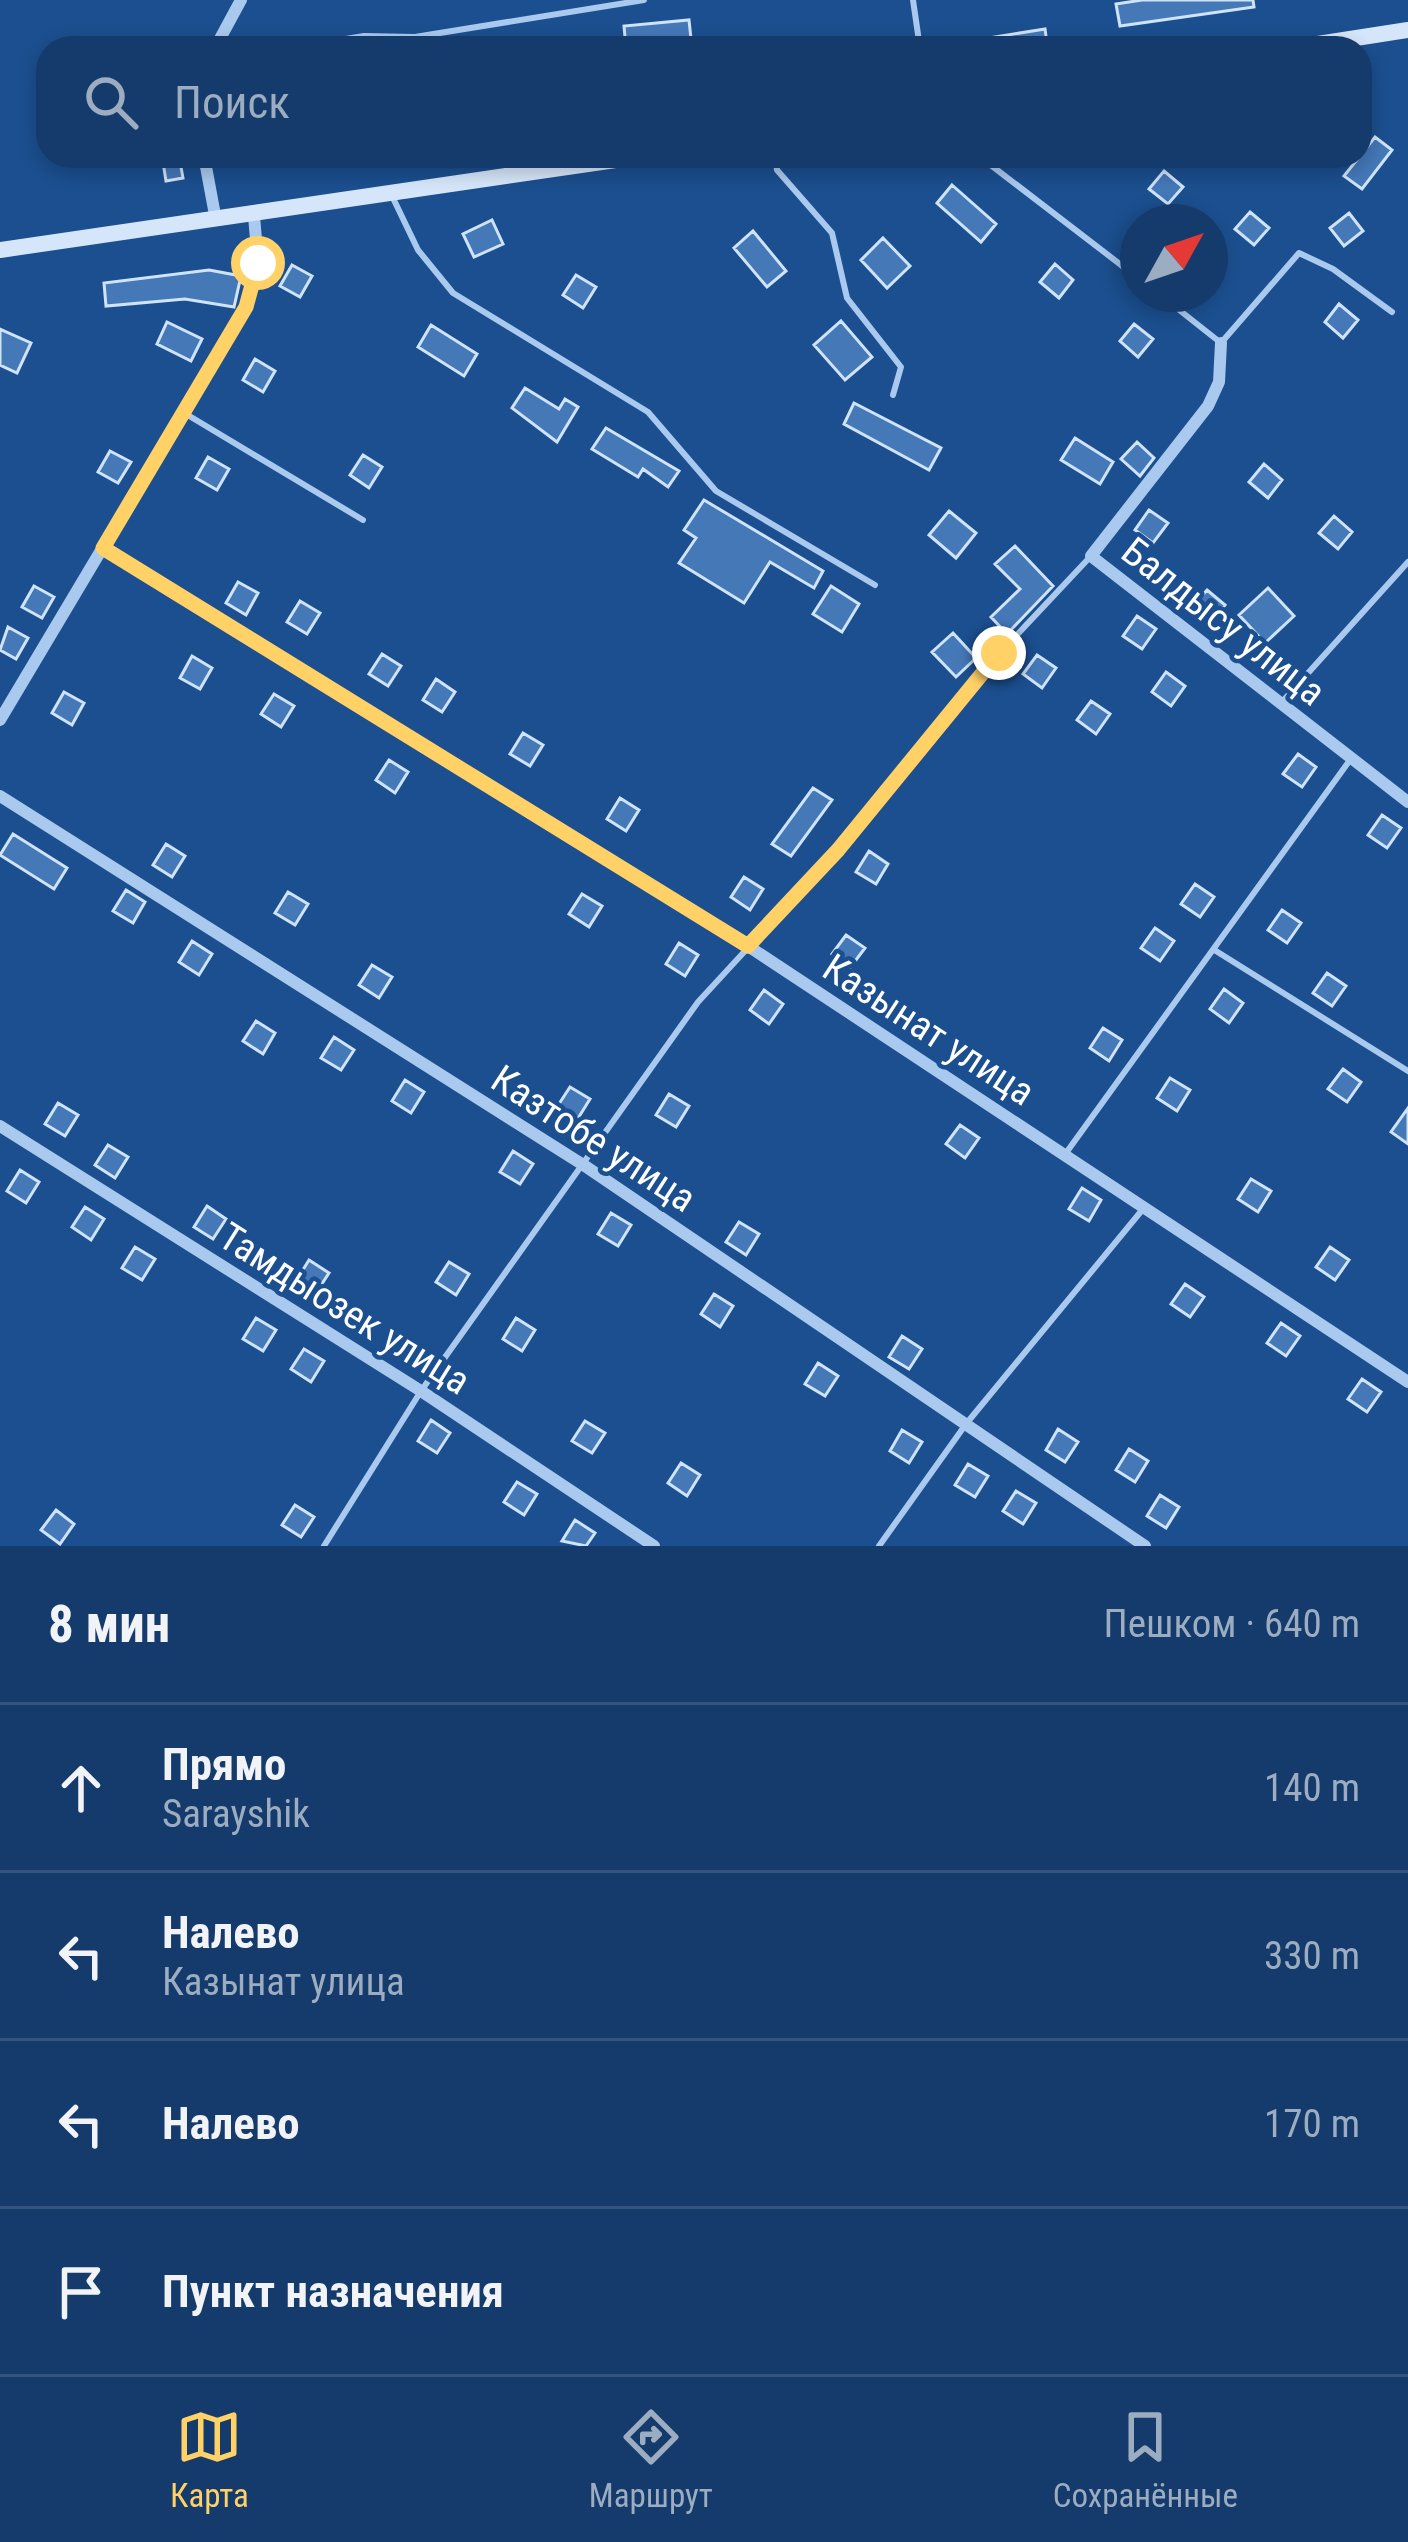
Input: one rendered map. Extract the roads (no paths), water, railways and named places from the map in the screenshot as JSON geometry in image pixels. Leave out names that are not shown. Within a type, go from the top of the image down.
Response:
[{"type":"main road","points":[[1369,36],[1408,30]]},
{"type":"main road","points":[[0,250],[215,215],[254,216],[566,168]]},
{"type":"street","points":[[222,36],[241,0]]},
{"type":"street","points":[[206,168],[215,215]]},
{"type":"street","points":[[0,720],[246,307],[258,263],[254,216]]},
{"type":"street","name":"Балдысу улица","points":[[1221,344],[1219,382],[1208,406],[1091,556],[1408,802]]},
{"type":"street","name":"Казынат улица","points":[[103,548],[748,946],[1408,1382]]},
{"type":"street","name":"Казтобе улица","points":[[0,796],[586,1166],[1144,1546]]},
{"type":"street","name":"Тамдыозек улица","points":[[0,1126],[421,1391],[655,1546]]},
{"type":"lane","points":[[421,36],[644,0]]},
{"type":"lane","points":[[913,0],[918,36]]},
{"type":"lane","points":[[777,168],[832,233],[847,298],[901,367],[893,395]]},
{"type":"lane","points":[[995,168],[1120,264]]},
{"type":"lane","points":[[392,195],[418,250],[453,293],[648,412],[716,491],[875,585]]},
{"type":"lane","points":[[1181,312],[1221,344],[1299,253],[1333,268],[1392,313]]},
{"type":"lane","points":[[183,412],[363,520]]},
{"type":"lane","points":[[324,1546],[421,1391],[586,1166],[698,1001],[838,850],[999,653],[1091,556]]},
{"type":"lane","points":[[1282,702],[1408,562]]},
{"type":"lane","points":[[1064,1156],[1351,758]]},
{"type":"lane","points":[[1216,951],[1408,1071]]},
{"type":"lane","points":[[879,1546],[966,1424],[1144,1206]]}]
